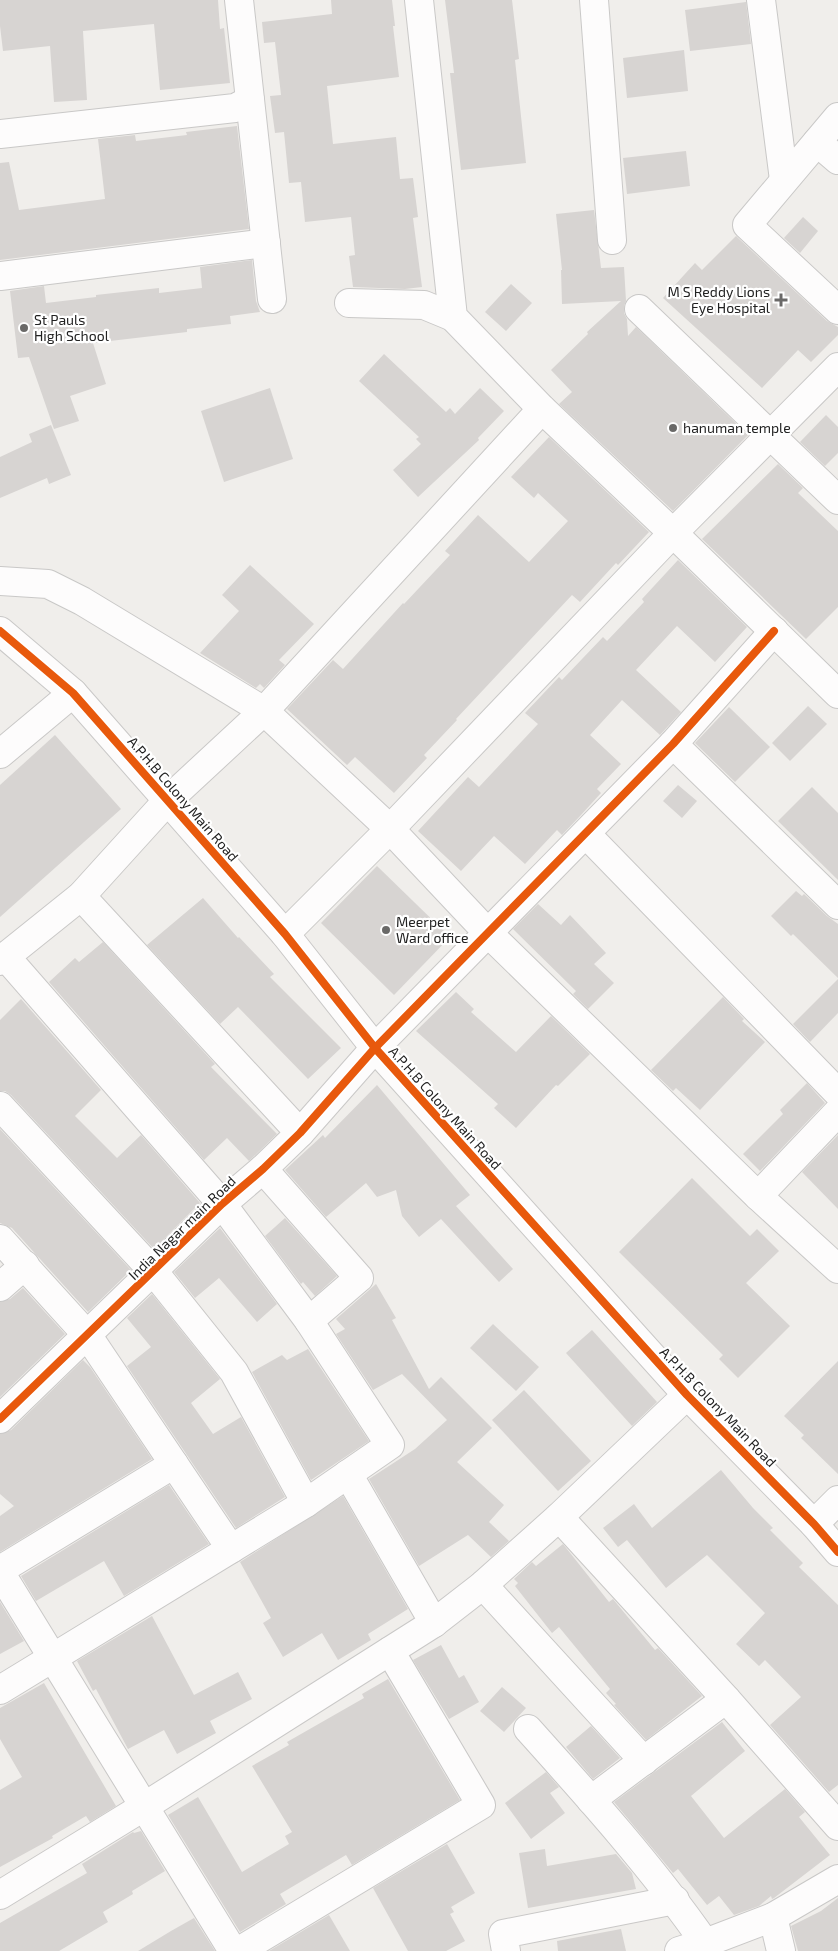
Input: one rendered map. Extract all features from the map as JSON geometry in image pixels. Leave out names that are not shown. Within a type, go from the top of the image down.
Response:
[{"type":"street","points":[[239,0],[272,299]]},
{"type":"street","points":[[419,0],[452,317]]},
{"type":"street","points":[[594,0],[612,240]]},
{"type":"street","points":[[761,0],[784,180]]},
{"type":"street","points":[[0,134],[235,108],[250,100]]},
{"type":"street","points":[[838,117],[747,225],[838,310]]},
{"type":"street","points":[[817,142],[838,160]]},
{"type":"street","points":[[0,276],[266,243]]},
{"type":"street","points":[[349,302],[424,304],[452,317],[542,409],[673,533],[838,694]]},
{"type":"street","points":[[639,309],[838,500]]},
{"type":"street","points":[[285,934],[390,829],[673,533],[838,367]]},
{"type":"street","points":[[0,1690],[306,1503],[390,1445],[309,1321],[222,1204],[3,958],[81,896],[168,800],[264,711],[542,409]]},
{"type":"street","points":[[0,581],[48,584],[82,601],[264,711],[390,829],[488,933],[758,1196],[838,1269]]},
{"type":"street","name":"A.P.H.B Colony Main Road","points":[[0,631],[73,693],[285,934],[375,1048],[686,1395],[814,1524],[838,1552]]},
{"type":"street","name":"India Nagar main Road","points":[[0,1419],[88,1336],[222,1204],[263,1169],[300,1133],[375,1048],[673,744],[774,631]]},
{"type":"street","points":[[0,754],[73,693]]},
{"type":"street","points":[[673,744],[838,905]]},
{"type":"street","points":[[586,834],[838,1092]]},
{"type":"street","points":[[81,896],[300,1133]]},
{"type":"street","points":[[0,1106],[154,1272],[234,1372],[306,1503]]},
{"type":"street","points":[[758,1196],[838,1112]]},
{"type":"street","points":[[263,1169],[359,1278],[309,1321]]},
{"type":"street","points":[[0,1239],[88,1336],[231,1549]]},
{"type":"street","points":[[0,1287],[24,1265]]},
{"type":"street","points":[[0,1895],[145,1806],[434,1623],[483,1585],[559,1517],[686,1395]]},
{"type":"street","points":[[174,1464],[0,1571],[233,1951]]},
{"type":"street","points":[[348,1474],[434,1623]]},
{"type":"street","points":[[814,1524],[838,1500]]},
{"type":"street","points":[[559,1517],[726,1699],[838,1826]]},
{"type":"street","points":[[483,1585],[644,1761]]},
{"type":"street","points":[[239,1951],[481,1804],[390,1651]]},
{"type":"street","points":[[591,1800],[726,1699]]},
{"type":"street","points":[[528,1729],[675,1900],[705,1943]]},
{"type":"street","points":[[679,1951],[773,1917],[838,1879]]},
{"type":"street","points":[[506,1951],[503,1934],[675,1900]]},
{"type":"street","points":[[773,1917],[781,1951]]},
{"type":"building","points":[[0,0],[218,0],[220,29],[224,28],[230,83],[160,90],[154,24],[83,31],[87,100],[54,102],[50,46],[3,51],[0,26]]},
{"type":"building","points":[[331,0],[392,0],[399,77],[327,86],[333,144],[396,137],[400,179],[413,178],[418,217],[413,218],[422,287],[405,289],[353,287],[349,256],[355,255],[351,217],[305,222],[301,182],[289,183],[284,132],[275,133],[270,96],[281,95],[275,42],[264,43],[262,22],[332,14]]},
{"type":"building","points":[[445,0],[512,0],[519,59],[515,60],[526,163],[461,170],[450,73],[454,73]]},
{"type":"building","points":[[746,2],[751,44],[690,51],[685,10]]},
{"type":"building","points":[[684,50],[688,91],[627,98],[623,58]]},
{"type":"building","points":[[237,126],[249,229],[0,260],[0,163],[9,162],[19,210],[105,199],[98,139],[135,135],[136,141],[187,135],[186,132]]},
{"type":"building","points":[[686,151],[690,186],[627,194],[623,158]]},
{"type":"building","points":[[594,210],[601,268],[624,267],[626,301],[624,313],[627,319],[628,336],[636,327],[748,435],[673,511],[559,404],[572,392],[551,370],[588,334],[587,332],[621,301],[562,304],[562,270],[556,214]]},
{"type":"building","points":[[803,217],[818,231],[800,253],[784,238]]},
{"type":"building","points":[[736,236],[827,321],[838,327],[838,335],[811,362],[798,350],[762,388],[663,298],[695,263],[702,270]]},
{"type":"building","points":[[252,260],[256,301],[260,312],[230,316],[231,324],[187,329],[187,332],[93,343],[106,384],[70,396],[79,421],[54,429],[29,357],[18,358],[10,291],[44,286],[46,303],[159,288],[159,293],[202,288],[200,267]]},
{"type":"building","points":[[511,284],[532,303],[506,331],[485,312]]},
{"type":"building","points":[[384,354],[446,412],[450,408],[455,414],[480,388],[504,411],[478,438],[479,440],[418,497],[393,470],[421,444],[416,439],[419,437],[359,381]]},
{"type":"building","points":[[270,388],[293,459],[224,482],[201,411]]},
{"type":"building","points":[[826,415],[838,427],[838,453],[825,466],[800,442]]},
{"type":"building","points":[[51,425],[71,475],[49,484],[47,478],[0,498],[0,457],[32,442],[29,434]]},
{"type":"building","points":[[549,437],[649,532],[618,565],[616,563],[580,602],[572,595],[456,719],[424,755],[427,758],[394,793],[355,757],[347,765],[287,709],[333,660],[343,669],[450,555],[445,551],[478,515],[529,562],[568,521],[538,493],[534,498],[511,477]]},
{"type":"building","points":[[778,464],[803,488],[798,493],[838,531],[838,607],[806,639],[702,539]]},
{"type":"building","points":[[678,560],[747,627],[715,662],[677,626],[636,670],[681,712],[660,735],[622,700],[590,735],[621,764],[597,789],[601,793],[581,815],[562,835],[557,830],[525,864],[494,836],[461,871],[418,831],[468,777],[479,787],[538,724],[525,713],[559,677],[562,680],[603,637],[607,641],[644,602],[642,599]]},
{"type":"building","points":[[250,565],[314,624],[279,660],[285,665],[264,688],[260,684],[256,688],[200,653],[239,611],[222,595]]},
{"type":"building","points":[[808,706],[827,724],[790,761],[772,743]]},
{"type":"building","points":[[729,707],[770,747],[735,782],[695,743]]},
{"type":"building","points":[[55,735],[121,809],[0,917],[0,785]]},
{"type":"building","points":[[678,785],[697,801],[682,818],[663,801]]},
{"type":"building","points":[[812,787],[838,813],[838,880],[778,821]]},
{"type":"building","name":"Meerpet Ward office","points":[[377,866],[450,937],[394,995],[321,923]]},
{"type":"building","points":[[796,891],[802,896],[804,894],[838,924],[838,978],[793,934],[791,936],[771,916]]},
{"type":"building","points":[[203,898],[238,938],[274,974],[270,977],[341,1048],[308,1079],[238,1007],[220,1024],[147,945]]},
{"type":"building","points":[[538,904],[561,925],[570,915],[606,953],[594,964],[614,983],[588,1009],[573,994],[576,991],[513,929]]},
{"type":"building","points":[[103,942],[215,1064],[211,1067],[277,1134],[249,1161],[227,1138],[204,1160],[49,982],[75,958],[79,962]]},
{"type":"building","points":[[838,979],[838,1013],[810,1042],[793,1024]]},
{"type":"building","points":[[456,992],[474,1009],[471,1012],[516,1052],[551,1016],[590,1054],[558,1086],[556,1085],[516,1128],[494,1108],[498,1104],[416,1031]]},
{"type":"building","points":[[723,997],[744,1019],[742,1021],[765,1042],[700,1110],[676,1088],[673,1091],[651,1070]]},
{"type":"building","points":[[21,999],[101,1090],[75,1116],[117,1158],[141,1135],[200,1203],[154,1249],[11,1095],[5,1091],[0,1091],[0,1020]]},
{"type":"building","points":[[807,1083],[825,1103],[760,1171],[743,1154],[783,1114],[780,1110]]},
{"type":"building","points":[[377,1085],[470,1195],[456,1206],[513,1269],[499,1282],[441,1219],[419,1237],[402,1216],[396,1190],[377,1197],[366,1183],[326,1217],[285,1170],[323,1135],[325,1138]]},
{"type":"building","points":[[0,1129],[131,1270],[88,1312],[12,1228],[0,1223]]},
{"type":"building","points":[[838,1135],[838,1209],[802,1172]]},
{"type":"building","points":[[692,1178],[750,1236],[757,1229],[779,1251],[746,1283],[790,1326],[738,1378],[719,1359],[723,1355],[619,1252]]},
{"type":"building","points":[[285,1218],[337,1276],[315,1296],[303,1282],[301,1284],[265,1236]]},
{"type":"building","points":[[220,1228],[277,1304],[257,1322],[219,1278],[195,1298],[174,1272]]},
{"type":"building","points":[[376,1284],[396,1318],[392,1320],[429,1389],[441,1377],[492,1428],[457,1462],[504,1505],[489,1522],[509,1541],[491,1557],[468,1535],[419,1566],[369,1479],[415,1449],[447,1420],[402,1374],[373,1390],[336,1334],[345,1329],[336,1319]]},
{"type":"building","points":[[23,1288],[65,1334],[0,1397],[0,1302],[10,1299]]},
{"type":"building","points":[[152,1294],[220,1379],[191,1403],[213,1434],[241,1417],[285,1497],[236,1528],[127,1366],[151,1347],[127,1318]]},
{"type":"building","points":[[493,1324],[539,1367],[516,1391],[470,1348]]},
{"type":"building","points":[[592,1330],[657,1402],[632,1426],[566,1353]]},
{"type":"building","points":[[308,1349],[369,1441],[311,1480],[252,1372],[282,1355],[287,1360]]},
{"type":"building","points":[[83,1360],[90,1367],[152,1459],[0,1552],[0,1516],[14,1506],[0,1494],[0,1434],[11,1430]]},
{"type":"building","points":[[838,1361],[838,1474],[801,1438],[804,1435],[784,1416]]},
{"type":"building","points":[[524,1390],[591,1461],[558,1491],[492,1420]]},
{"type":"building","points":[[721,1470],[753,1508],[773,1528],[770,1530],[803,1563],[799,1567],[838,1605],[838,1785],[829,1792],[770,1725],[801,1697],[765,1660],[759,1666],[736,1644],[765,1613],[707,1555],[666,1588],[627,1540],[618,1547],[603,1528],[634,1504],[652,1528]]},
{"type":"building","points":[[169,1485],[209,1544],[124,1596],[104,1561],[36,1601],[21,1576]]},
{"type":"building","points":[[343,1496],[408,1609],[368,1634],[371,1640],[338,1660],[322,1633],[283,1657],[263,1623],[271,1618],[240,1562]]},
{"type":"building","points":[[563,1544],[609,1602],[613,1599],[655,1650],[658,1648],[702,1696],[646,1740],[614,1705],[616,1704],[606,1693],[610,1689],[559,1627],[552,1633],[515,1586],[518,1583],[514,1579],[532,1562],[536,1566]]},
{"type":"building","points":[[0,1602],[24,1641],[0,1654]]},
{"type":"building","points":[[152,1616],[194,1695],[238,1672],[252,1699],[210,1721],[216,1733],[177,1754],[164,1730],[128,1749],[96,1689],[93,1691],[77,1661]]},
{"type":"building","points":[[441,1645],[459,1678],[464,1675],[479,1702],[449,1719],[413,1660]]},
{"type":"building","points":[[388,1679],[460,1800],[352,1865],[346,1855],[280,1894],[286,1904],[240,1932],[168,1815],[198,1797],[242,1872],[289,1844],[285,1836],[292,1832],[252,1766],[289,1745],[287,1742],[364,1698],[362,1694]]},
{"type":"building","points":[[44,1683],[116,1806],[90,1822],[86,1816],[52,1836],[53,1838],[0,1867],[0,1790],[22,1777],[0,1739],[0,1708]]},
{"type":"building","points":[[502,1687],[526,1708],[504,1732],[480,1711]]},
{"type":"building","points":[[722,1722],[745,1751],[691,1796],[724,1838],[785,1789],[805,1812],[799,1817],[830,1855],[774,1898],[772,1899],[771,1896],[759,1906],[734,1915],[719,1896],[707,1905],[678,1869],[673,1873],[614,1802]]},
{"type":"building","points":[[591,1726],[620,1758],[593,1779],[566,1747]]},
{"type":"building","points":[[546,1772],[559,1787],[550,1793],[565,1813],[531,1839],[505,1803]]},
{"type":"building","points":[[141,1831],[165,1871],[132,1891],[133,1894],[103,1912],[108,1922],[59,1951],[0,1951],[0,1923],[87,1873],[82,1864],[133,1832]]},
{"type":"building","points":[[447,1844],[475,1893],[451,1907],[454,1912],[450,1914],[465,1941],[446,1951],[408,1951],[373,1888]]},
{"type":"building","points":[[545,1849],[547,1866],[616,1854],[632,1873],[636,1889],[528,1908],[519,1853]]},
{"type":"building","points":[[838,1898],[838,1951],[798,1951],[791,1926],[821,1911]]},
{"type":"building","points":[[329,1915],[350,1951],[269,1951]]},
{"type":"building","points":[[194,1918],[215,1951],[138,1951],[171,1931]]},
{"type":"building","points":[[621,1929],[626,1951],[558,1951],[557,1941]]},
{"type":"cycle path","points":[[0,631],[73,693],[285,934],[375,1048],[687,1395],[814,1524],[838,1552]]},
{"type":"cycle path","points":[[0,1419],[222,1204],[263,1169],[300,1133],[375,1048],[673,744],[774,631]]},
{"type":"place","name":"M S Reddy Lions Eye Hospital","points":[[781,300]]},
{"type":"place","name":"St Pauls High School","points":[[24,328]]},
{"type":"place","name":"hanuman temple","points":[[673,428]]},
{"type":"place","name":"Meerpet Ward office","points":[[386,930]]}]
